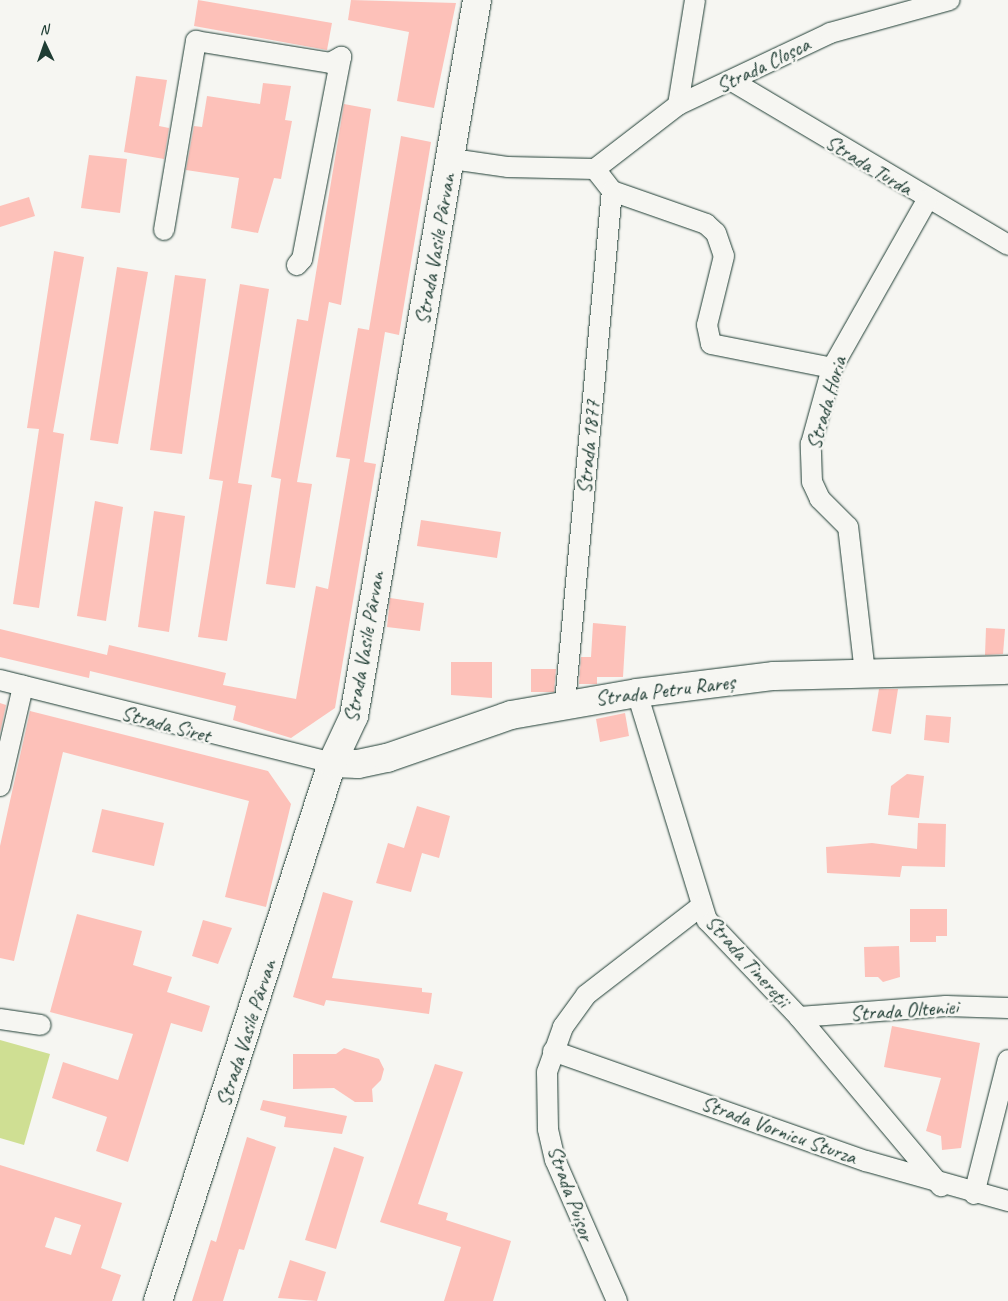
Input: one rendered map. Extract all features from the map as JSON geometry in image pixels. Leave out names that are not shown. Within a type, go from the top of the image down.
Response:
[{"type":"main road","name":"Strada Vasile Pârvan","points":[[158,1301],[332,763],[354,716],[452,159],[477,0]]},
{"type":"main road","name":"Strada Petru Rareș","points":[[332,763],[387,758],[454,732],[565,703],[637,692],[774,676],[1008,670]]},
{"type":"street","points":[[678,105],[695,0]]},
{"type":"street","name":"Strada Cloșca","points":[[594,169],[678,105],[830,33],[950,0]]},
{"type":"street","points":[[164,230],[196,42],[330,63],[341,57],[302,259],[297,265]]},
{"type":"street","name":"Strada Turda","points":[[732,80],[927,200],[1008,245]]},
{"type":"street","points":[[452,159],[508,167],[594,169],[612,191],[706,224],[716,233],[724,256],[706,325],[711,344],[832,368]]},
{"type":"street","name":"Strada 1877","points":[[565,703],[612,191]]},
{"type":"street","name":"Strada Horia","points":[[865,673],[848,527],[820,500],[810,464],[832,368],[927,200]]},
{"type":"street","name":"Strada Siret","points":[[0,680],[332,763]]},
{"type":"street","points":[[0,786],[23,686]]},
{"type":"street","name":"Strada Tinereții","points":[[637,692],[700,907],[717,932],[799,1017],[941,1186]]},
{"type":"street","name":"Strada Puișor","points":[[616,1301],[555,1160],[546,1098],[553,1050],[563,1027],[586,996],[700,907]]},
{"type":"street","name":"Strada Olteniei","points":[[799,1017],[946,1006],[1008,1008]]},
{"type":"street","points":[[0,1019],[41,1026]]},
{"type":"street","name":"Strada Vornicu Sturza","points":[[553,1050],[941,1186],[1008,1201]]},
{"type":"street","points":[[974,1194],[1008,1060]]},
{"type":"green space","points":[[0,1040],[50,1054],[24,1145],[0,1138]]},
{"type":"building","points":[[198,0],[332,23],[327,50],[194,26]]},
{"type":"building","points":[[351,0],[456,3],[434,108],[397,101],[409,32],[348,20]]},
{"type":"building","points":[[136,76],[167,80],[159,126],[169,128],[164,159],[124,152]]},
{"type":"building","points":[[263,83],[291,86],[285,120],[292,121],[281,179],[274,178],[258,233],[231,228],[239,178],[186,170],[194,126],[202,127],[207,96],[260,104]]},
{"type":"building","points":[[344,104],[371,109],[341,305],[329,302],[297,482],[312,484],[295,588],[266,584],[281,479],[271,477],[297,319],[308,321]]},
{"type":"building","points":[[401,136],[431,142],[399,335],[385,332],[364,462],[376,464],[335,708],[291,738],[233,720],[236,706],[90,671],[89,678],[0,657],[0,629],[107,655],[109,645],[226,673],[223,685],[296,699],[316,586],[328,589],[350,459],[336,457],[358,328],[369,330]]},
{"type":"building","points":[[89,155],[127,159],[120,213],[81,208]]},
{"type":"building","points":[[29,197],[35,216],[0,227],[0,206]]},
{"type":"building","points":[[54,251],[84,257],[53,432],[64,434],[39,608],[13,604],[39,429],[27,428]]},
{"type":"building","points":[[117,267],[148,272],[118,444],[90,440]]},
{"type":"building","points":[[175,275],[206,279],[182,454],[150,450]]},
{"type":"building","points":[[240,284],[269,289],[238,483],[252,485],[227,641],[198,637],[223,481],[209,479]]},
{"type":"building","points":[[95,501],[123,507],[106,621],[77,616]]},
{"type":"building","points":[[154,511],[185,516],[169,632],[138,627]]},
{"type":"building","points":[[421,520],[501,532],[497,558],[417,546]]},
{"type":"building","points":[[390,598],[424,603],[420,631],[387,627]]},
{"type":"building","points":[[593,623],[626,626],[623,677],[597,677],[597,684],[579,684],[581,657],[591,657]]},
{"type":"building","points":[[986,628],[1005,629],[1003,654],[985,655]]},
{"type":"building","points":[[451,662],[492,662],[492,698],[451,695]]},
{"type":"building","points":[[531,669],[556,669],[554,692],[531,692]]},
{"type":"building","points":[[879,689],[898,689],[891,734],[872,731]]},
{"type":"building","points":[[0,703],[6,705],[0,733]]},
{"type":"building","points":[[30,711],[268,771],[291,804],[266,907],[225,897],[249,801],[63,752],[14,961],[0,958],[0,846]]},
{"type":"building","points":[[625,713],[629,736],[600,742],[596,719]]},
{"type":"building","points":[[926,715],[951,717],[949,743],[924,740]]},
{"type":"building","points":[[907,774],[924,776],[919,818],[888,815],[891,786]]},
{"type":"building","points":[[417,806],[450,816],[439,858],[422,853],[411,892],[376,883],[388,843],[404,848]]},
{"type":"building","points":[[102,809],[164,823],[154,866],[92,852]]},
{"type":"building","points":[[918,823],[946,824],[945,867],[902,866],[900,877],[827,873],[826,847],[872,843],[917,849]]},
{"type":"building","points":[[323,892],[353,901],[332,978],[422,988],[422,992],[432,993],[429,1014],[326,1000],[324,1006],[293,997]]},
{"type":"building","points":[[910,909],[947,909],[947,936],[936,936],[936,942],[910,942]]},
{"type":"building","points":[[77,914],[142,931],[133,965],[172,977],[167,992],[210,1006],[202,1032],[171,1023],[128,1162],[96,1151],[107,1117],[52,1098],[63,1062],[118,1080],[133,1034],[50,1012]]},
{"type":"building","points":[[203,920],[232,928],[218,964],[192,956]]},
{"type":"building","points":[[899,946],[900,977],[883,982],[878,977],[865,977],[864,947]]},
{"type":"building","points":[[892,1026],[980,1043],[961,1148],[942,1150],[941,1136],[926,1131],[941,1078],[884,1067]]},
{"type":"building","points":[[344,1048],[379,1059],[384,1069],[381,1080],[372,1089],[373,1102],[355,1102],[334,1088],[293,1089],[293,1054],[336,1054]]},
{"type":"building","points":[[435,1064],[463,1072],[418,1204],[448,1213],[446,1220],[511,1241],[493,1301],[444,1301],[461,1247],[380,1222]]},
{"type":"building","points":[[263,1100],[347,1116],[342,1134],[284,1127],[286,1117],[260,1110]]},
{"type":"building","points":[[247,1137],[276,1147],[244,1250],[239,1249],[223,1301],[192,1301],[211,1240],[216,1242]]},
{"type":"building","points":[[334,1147],[364,1157],[336,1249],[305,1240]]},
{"type":"building","points":[[0,1165],[122,1203],[101,1268],[121,1275],[112,1301],[0,1301]],"holes":[[[55,1217],[81,1225],[71,1255],[45,1247]]]},
{"type":"building","points":[[290,1260],[326,1272],[317,1301],[278,1298]]}]
